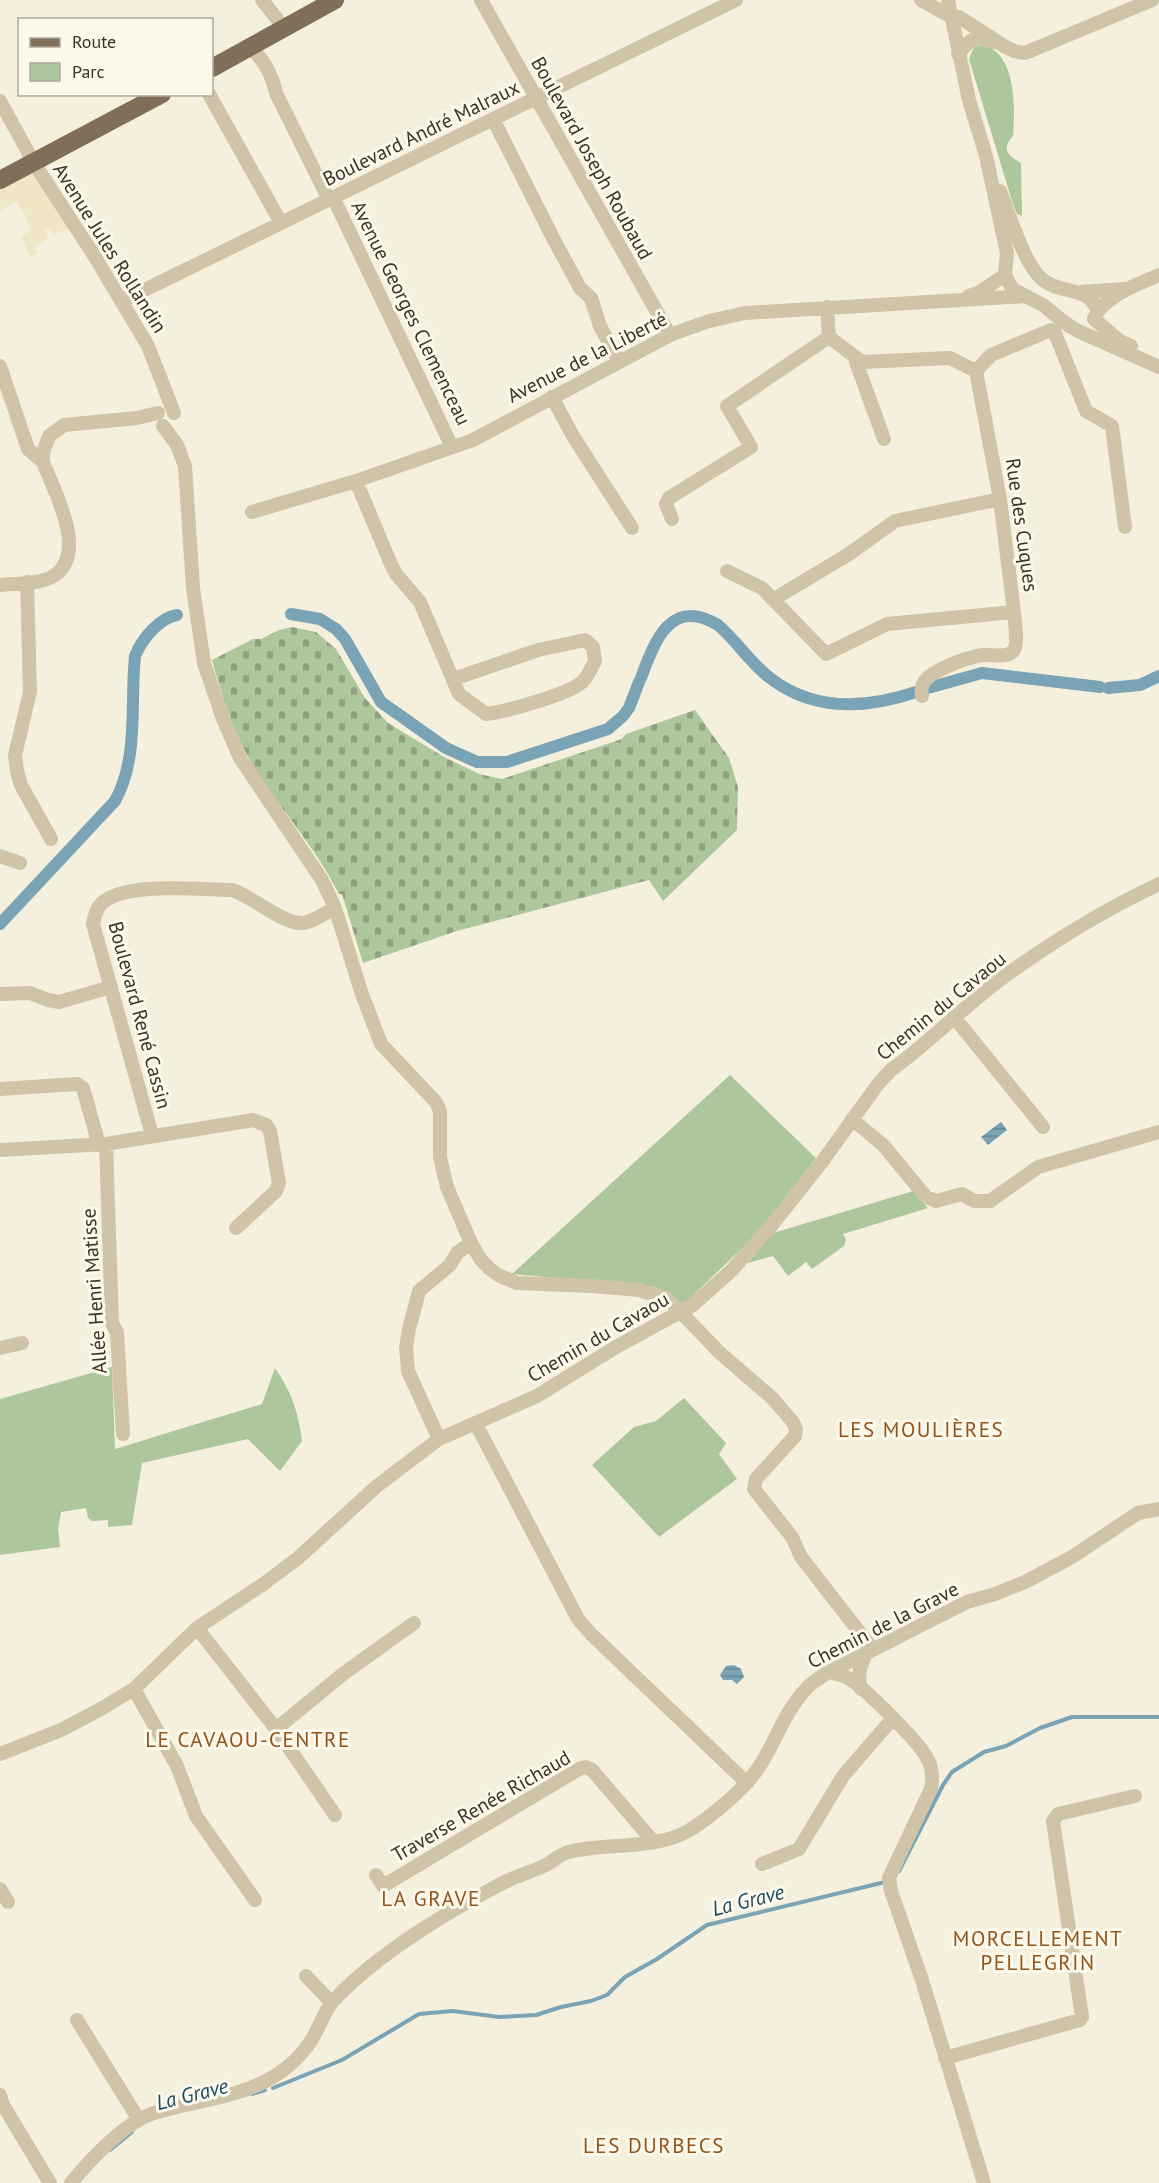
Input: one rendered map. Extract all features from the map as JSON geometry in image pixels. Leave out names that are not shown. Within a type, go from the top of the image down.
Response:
[{"type":"main road","points":[[213,67],[335,0]]},
{"type":"main road","points":[[0,180],[158,96]]},
{"type":"street","points":[[262,0],[285,29]]},
{"type":"street","name":"Boulevard Joseph Roubaud","points":[[481,0],[670,335]]},
{"type":"street","name":"Boulevard André Malraux","points":[[122,301],[494,121],[736,0]]},
{"type":"street","points":[[921,0],[952,7],[959,18],[1004,46]]},
{"type":"street","points":[[958,54],[969,41],[975,38],[983,38],[1025,53],[1152,0]]},
{"type":"street","points":[[952,7],[958,54],[986,156],[1007,253],[1006,272],[1014,290],[1043,304],[1078,331],[1159,366]]},
{"type":"street","name":"Avenue Georges Clemenceau","points":[[250,48],[256,52],[274,82],[276,93],[331,199],[452,447]]},
{"type":"street","points":[[210,96],[281,223]]},
{"type":"street","name":"Avenue Jules Rollandin","points":[[0,101],[34,163],[148,346],[164,389],[165,418]]},
{"type":"street","points":[[494,121],[552,238],[580,288],[591,298],[600,326],[619,362]]},
{"type":"street","points":[[986,156],[1031,266],[1043,280],[1059,289],[1081,292],[1126,289]]},
{"type":"street","points":[[1006,272],[1020,264],[1031,266]]},
{"type":"street","name":"Avenue de la Liberté","points":[[955,299],[978,293],[1006,272]]},
{"type":"street","points":[[1078,331],[1089,325],[1108,300],[1126,289],[1159,275]]},
{"type":"street","points":[[1081,292],[1090,297],[1096,315],[1120,341],[1159,360]]},
{"type":"street","name":"Avenue de la Liberté","points":[[252,512],[356,481],[473,440],[670,335],[709,321],[745,313],[1027,296]]},
{"type":"street","points":[[827,307],[829,337],[862,362],[950,358],[976,371],[991,355],[1051,330],[1055,333],[1086,411],[1112,426],[1125,527]]},
{"type":"street","points":[[672,519],[666,504],[669,498],[751,447],[727,406],[829,337]]},
{"type":"street","points":[[854,356],[884,439]]},
{"type":"street","points":[[0,366],[28,449],[43,462]]},
{"type":"street","name":"Rue des Cuques","points":[[727,571],[762,588],[826,654],[886,624],[1014,612],[1000,499],[976,371]]},
{"type":"street","points":[[552,397],[573,436],[632,528]]},
{"type":"street","points":[[0,585],[41,580],[54,575],[63,567],[70,551],[68,530],[43,462],[46,442],[53,431],[64,425],[137,418],[165,418],[185,466],[193,588],[204,663],[223,719],[240,758],[322,880],[335,908],[362,994],[381,1044],[436,1102],[440,1111],[440,1157],[447,1187],[471,1243],[481,1260],[490,1269],[511,1281],[530,1285],[593,1286],[639,1290],[669,1299],[720,1353],[772,1398],[793,1422],[796,1429],[795,1436],[756,1479],[754,1489],[792,1538],[801,1557],[868,1643],[866,1654],[859,1665],[858,1676],[861,1689]]},
{"type":"street","points":[[356,481],[396,574],[420,602],[459,694],[486,714],[537,700],[583,682],[595,661],[593,647],[585,640],[538,650],[453,679]]},
{"type":"street","points":[[774,599],[849,554],[895,521],[1000,499]]},
{"type":"street","points":[[27,582],[30,692],[15,755],[21,785],[51,838]]},
{"type":"street","points":[[922,691],[926,679],[945,667],[981,655],[1008,655],[1014,652],[1016,646],[1014,612]]},
{"type":"street","points":[[0,856],[20,863]]},
{"type":"street","name":"Chemin du Cavaou","points":[[0,1754],[61,1730],[134,1689],[197,1628],[298,1558],[377,1486],[439,1439],[537,1396],[616,1347],[693,1305],[732,1270],[772,1225],[891,1070],[1001,979],[1059,940],[1132,897],[1159,884]]},
{"type":"street","name":"Boulevard René Cassin","points":[[152,1135],[93,924],[100,904],[126,891],[153,888],[232,890],[245,894],[290,920],[302,923],[314,920],[335,908]]},
{"type":"street","points":[[0,994],[30,993],[59,1002],[111,987]]},
{"type":"street","points":[[954,1017],[1043,1127]]},
{"type":"street","name":"Allée Henri Matisse","points":[[0,1089],[77,1084],[83,1088],[102,1145],[112,1323],[117,1333],[123,1434]]},
{"type":"street","points":[[852,1119],[884,1146],[926,1197],[936,1201],[962,1194],[974,1201],[990,1201],[1038,1167],[1159,1132]]},
{"type":"street","points":[[0,1150],[102,1145],[253,1120],[266,1125],[270,1131],[279,1182],[276,1191],[236,1228]]},
{"type":"street","points":[[439,1439],[408,1371],[406,1348],[409,1329],[419,1291],[450,1265],[457,1253],[471,1243]]},
{"type":"street","points":[[0,1348],[22,1343]]},
{"type":"street","points":[[476,1424],[578,1619],[747,1783]]},
{"type":"street","name":"Chemin de la Grave","points":[[71,2183],[96,2156],[139,2120],[151,2114],[262,2083],[278,2074],[306,2049],[331,2002],[408,1938],[508,1880],[547,1865],[564,1853],[594,1847],[636,1845],[663,1840],[691,1829],[747,1783],[758,1769],[807,1687],[830,1672],[967,1602],[996,1594],[1025,1582],[1072,1557],[1138,1513],[1159,1509]]},
{"type":"street","points":[[276,1729],[343,1674],[414,1623]]},
{"type":"street","points":[[197,1628],[276,1729],[335,1815]]},
{"type":"street","points":[[830,1672],[847,1678],[861,1689],[893,1718],[927,1757],[933,1779],[925,1804],[889,1878],[891,1892],[921,1977],[984,2183]]},
{"type":"street","points":[[134,1689],[177,1766],[196,1816],[255,1900]]},
{"type":"street","points":[[762,1864],[799,1849],[843,1776],[893,1718]]},
{"type":"street","name":"Traverse Renée Richaud","points":[[376,1875],[384,1886],[579,1769],[586,1767],[592,1770],[653,1841]]},
{"type":"street","points":[[945,2058],[1080,2020],[1082,2017],[1053,1821],[1058,1814],[1135,1796]]},
{"type":"street","points":[[0,1889],[8,1902]]},
{"type":"street","points":[[306,1976],[331,2002]]},
{"type":"street","points":[[77,2020],[139,2120]]},
{"type":"street","points":[[0,2095],[3,2105],[50,2183]]},
{"type":"green space","points":[[981,45],[994,50],[1001,57],[1010,78],[1014,102],[1014,126],[1013,136],[1007,148],[1010,155],[1021,163],[1022,216],[1017,214],[1012,201],[969,59],[974,47]]},
{"type":"green space","points":[[292,627],[316,632],[336,649],[365,698],[388,723],[444,757],[479,774],[502,779],[622,739],[626,734],[695,710],[729,758],[738,787],[737,830],[663,901],[649,880],[457,931],[363,963],[342,894],[339,894],[320,861],[264,783],[247,755],[229,715],[212,660],[253,639],[261,639],[279,630]]},
{"type":"green space","points":[[730,1075],[816,1158],[757,1234],[683,1305],[655,1287],[512,1274]]},
{"type":"green space","points":[[913,1191],[928,1208],[843,1234],[846,1240],[844,1246],[812,1269],[806,1262],[788,1276],[773,1256],[748,1263],[770,1234]]},
{"type":"green space","points":[[112,1367],[115,1449],[262,1404],[275,1368],[293,1403],[302,1441],[280,1471],[248,1439],[142,1463],[132,1525],[108,1527],[108,1520],[92,1521],[88,1518],[86,1508],[61,1512],[58,1529],[60,1547],[0,1555],[0,1399]]},
{"type":"green space","points":[[684,1398],[726,1443],[719,1454],[737,1479],[659,1537],[592,1465],[634,1427],[656,1421]]},
{"type":"shaded area","points":[[33,171],[70,228],[53,235],[50,229],[44,231],[48,238],[34,247],[37,253],[30,257],[21,236],[30,231],[27,219],[17,202],[0,211],[0,187]]},
{"type":"water","points":[[1001,1122],[1007,1130],[988,1145],[981,1137]]},
{"type":"water","points":[[734,1665],[741,1669],[744,1677],[737,1684],[732,1680],[723,1680],[720,1675],[726,1666]]},
{"type":"waterway","points":[[291,614],[320,619],[336,629],[345,639],[381,702],[446,748],[477,762],[507,762],[608,729],[629,708],[639,682]]},
{"type":"waterway","points":[[0,924],[115,801],[123,784],[131,749],[135,656],[152,630],[164,620],[177,615]]},
{"type":"waterway","points":[[641,678],[658,638],[676,620],[688,616],[701,618],[718,625],[770,678],[804,697],[822,702],[859,704],[878,702],[916,692]]},
{"type":"waterway","points":[[928,688],[982,673],[1100,687]]},
{"type":"waterway","points":[[1108,688],[1140,685],[1159,676]]},
{"type":"waterway","name":"La Grave","points":[[899,1871],[952,1772],[984,1752],[1006,1746],[1040,1728],[1072,1717],[1159,1717]]},
{"type":"waterway","name":"La Grave","points":[[273,2088],[342,2060],[419,2014],[453,2011],[499,2017],[536,2015],[591,2001],[607,1995],[625,1977],[657,1959],[707,1925],[885,1882]]},
{"type":"waterway","name":"La Grave","points":[[252,2094],[265,2090]]},
{"type":"waterway","name":"La Grave","points":[[110,2150],[132,2132]]},
{"type":"district","name":"LES MOULIÈRES","points":[[921,1429]]},
{"type":"district","name":"LE CAVAOU-CENTRE","points":[[248,1739]]},
{"type":"district","name":"LA GRAVE","points":[[431,1898]]},
{"type":"district","name":"MORCELLEMENT PELLEGRIN","points":[[1038,1950]]},
{"type":"district","name":"LES DURBECS","points":[[654,2145]]}]
